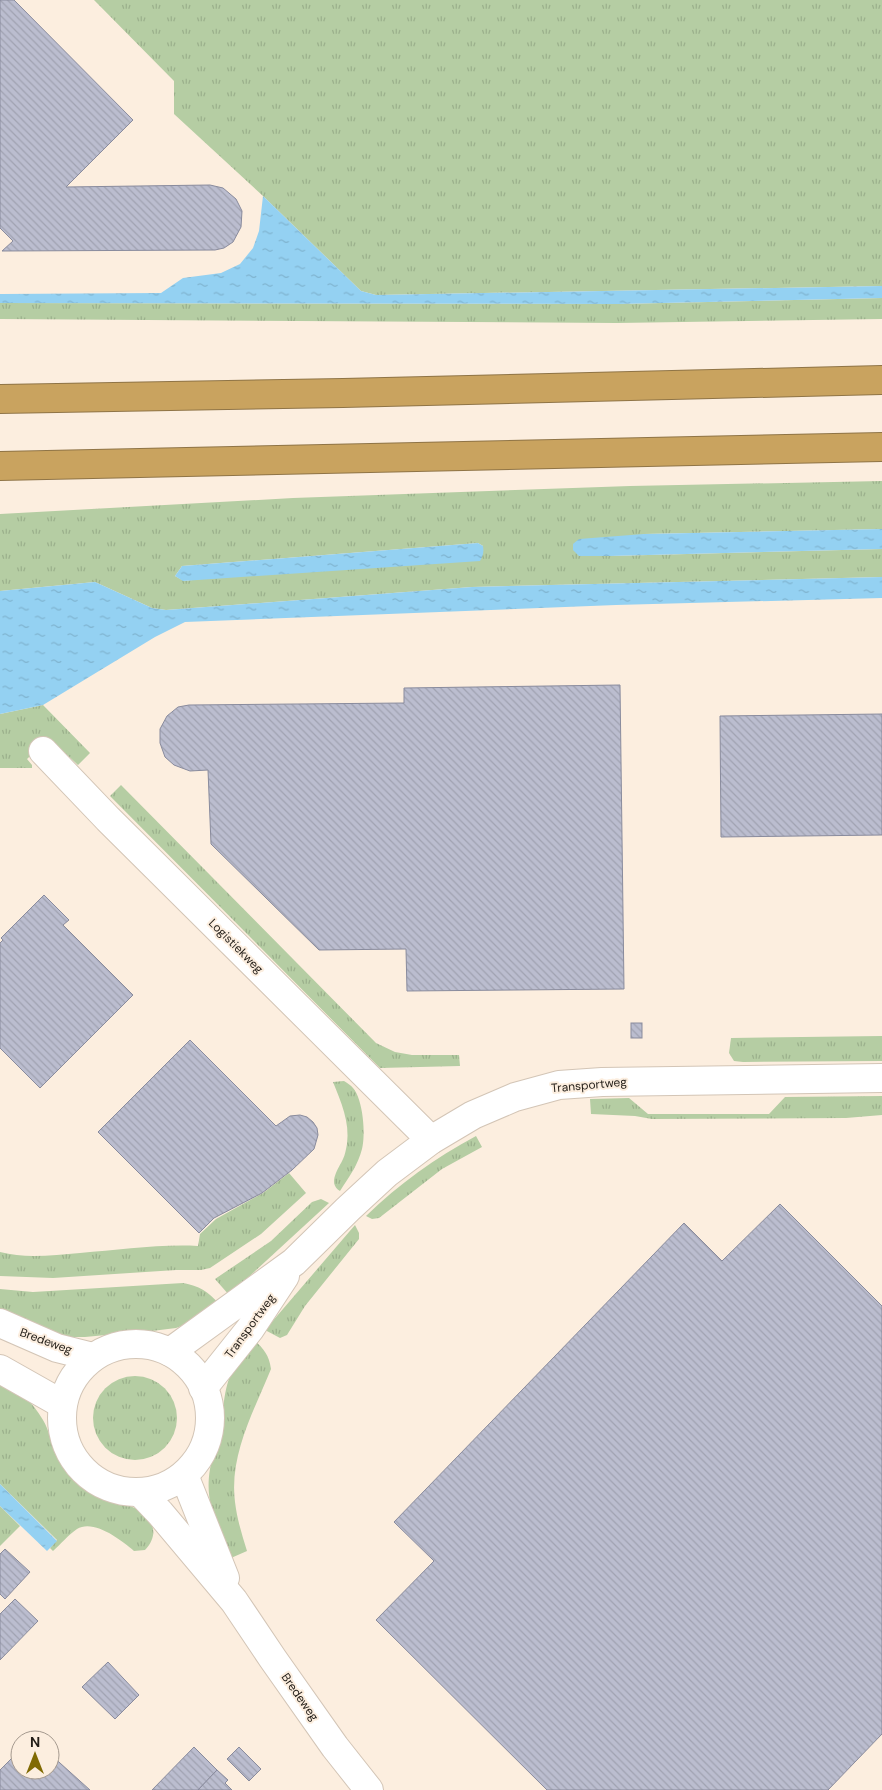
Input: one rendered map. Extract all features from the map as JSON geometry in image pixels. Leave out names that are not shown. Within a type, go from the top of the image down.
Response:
[{"type":"highway","points":[[0,399],[882,380]]},
{"type":"highway","points":[[0,466],[882,446]]},
{"type":"street","name":"Logistiekweg","points":[[43,751],[101,812],[430,1140]]},
{"type":"street","name":"Transportweg","points":[[170,1352],[294,1262],[387,1173],[430,1140],[473,1115],[515,1097],[559,1085],[620,1081],[882,1078]]},
{"type":"street","name":"Transportweg","points":[[203,1388],[250,1329],[294,1262]]},
{"type":"street","name":"Bredeweg","points":[[0,1323],[57,1348],[93,1357]]},
{"type":"street","points":[[131,1344],[158,1347],[170,1352],[190,1367],[203,1388],[210,1411],[208,1434],[199,1457],[184,1475],[163,1487],[140,1492],[129,1492],[107,1487],[79,1467],[64,1438],[61,1415],[62,1404],[73,1378],[93,1357],[105,1350],[131,1344]]},
{"type":"street","points":[[0,1369],[62,1404]]},
{"type":"street","name":"Bredeweg","points":[[184,1475],[234,1601]]},
{"type":"street","name":"Bredeweg","points":[[140,1492],[234,1601],[344,1759],[369,1790]]},
{"type":"green space","points":[[94,0],[882,0],[882,286],[376,295],[361,291],[263,196],[174,114],[174,81]]},
{"type":"green space","points":[[882,298],[882,319],[617,323],[0,319],[0,303],[618,304]]},
{"type":"green space","points":[[882,481],[882,529],[644,534],[610,556],[882,549],[882,577],[472,587],[166,610],[152,608],[95,582],[0,591],[0,514],[293,498],[630,486]],"holes":[[[478,543],[483,546],[184,581],[175,576],[182,566]]]},
{"type":"green space","points":[[43,705],[90,753],[78,765],[49,738],[27,759],[32,768],[0,768],[0,714]]},
{"type":"green space","points":[[121,785],[376,1043],[395,1052],[412,1055],[459,1055],[460,1066],[380,1068],[110,796]]},
{"type":"green space","points":[[882,1036],[882,1061],[743,1062],[734,1061],[729,1053],[731,1038]]},
{"type":"green space","points":[[344,1081],[352,1087],[359,1100],[363,1117],[364,1135],[358,1160],[340,1191],[336,1188],[334,1180],[343,1159],[348,1136],[344,1112],[333,1082]]},
{"type":"green space","points":[[882,1096],[882,1115],[846,1118],[652,1119],[635,1116],[591,1114],[590,1099],[629,1098],[648,1114],[769,1114],[785,1097]]},
{"type":"green space","points":[[476,1136],[482,1147],[442,1169],[379,1218],[372,1219],[366,1216],[418,1172]]},
{"type":"green space","points":[[289,1173],[306,1193],[261,1234],[210,1268],[53,1278],[0,1276],[0,1252],[40,1256],[154,1247],[198,1246],[200,1234],[216,1219],[263,1193]]},
{"type":"green space","points":[[321,1199],[329,1203],[229,1295],[215,1279],[271,1241],[312,1202]]},
{"type":"green space","points":[[355,1225],[359,1233],[359,1239],[305,1306],[287,1335],[280,1338],[265,1330]]},
{"type":"green space","points":[[183,1283],[203,1290],[219,1304],[190,1323],[176,1328],[120,1332],[85,1337],[64,1337],[0,1311],[0,1289],[33,1292]]},
{"type":"green space","points":[[254,1340],[266,1353],[271,1369],[239,1450],[234,1485],[235,1502],[238,1521],[247,1551],[231,1558],[213,1515],[209,1482],[211,1465],[220,1436],[227,1384],[236,1364]]},
{"type":"green space","points":[[127,1376],[143,1376],[159,1383],[170,1394],[177,1410],[174,1434],[165,1448],[159,1453],[143,1460],[127,1460],[111,1453],[100,1442],[93,1426],[93,1410],[100,1394],[111,1383]]},
{"type":"green space","points":[[0,1377],[24,1396],[39,1413],[47,1428],[57,1457],[75,1481],[95,1495],[130,1506],[144,1514],[152,1524],[153,1530],[153,1537],[145,1550],[134,1551],[107,1532],[91,1527],[77,1529],[53,1551],[50,1548],[57,1540],[0,1484]]},
{"type":"green space","points":[[0,1506],[20,1526],[0,1546]]},
{"type":"water","points":[[263,196],[361,291],[376,295],[882,286],[882,298],[618,304],[0,303],[0,294],[161,293],[183,278],[221,273],[240,264],[253,248],[259,231]]},
{"type":"water","points":[[882,529],[882,549],[610,556],[579,556],[573,550],[573,544],[579,539],[644,534]]},
{"type":"water","points":[[478,543],[483,546],[483,554],[480,561],[183,581],[175,576],[182,566]]},
{"type":"water","points":[[882,577],[882,598],[616,605],[185,622],[155,637],[43,705],[0,714],[0,591],[95,582],[152,608],[166,610],[472,587]]},
{"type":"water","points":[[0,1484],[57,1541],[47,1551],[0,1506]]},
{"type":"building","points":[[0,0],[14,0],[133,120],[66,187],[210,185],[223,188],[236,199],[242,211],[241,227],[233,242],[224,248],[215,250],[2,251],[13,241],[0,228]]},
{"type":"building","points":[[620,685],[624,989],[407,991],[406,949],[319,950],[211,844],[208,770],[190,771],[174,765],[165,757],[160,743],[160,729],[167,716],[178,707],[189,705],[404,703],[404,688]]},
{"type":"building","points":[[882,714],[882,835],[721,837],[720,716]]},
{"type":"building","points":[[44,895],[69,920],[63,925],[133,995],[40,1088],[0,1048],[0,943],[3,940],[1,938]]},
{"type":"building","points":[[631,1023],[642,1023],[642,1038],[631,1038]]},
{"type":"building","points":[[190,1040],[276,1126],[290,1116],[300,1115],[307,1117],[313,1122],[317,1128],[318,1135],[314,1149],[292,1170],[262,1193],[214,1218],[199,1233],[98,1132]]},
{"type":"building","points":[[780,1204],[882,1306],[882,1734],[828,1790],[547,1790],[376,1620],[434,1561],[394,1522],[684,1223],[722,1261]]},
{"type":"building","points":[[5,1549],[30,1572],[5,1599],[0,1594],[0,1554]]},
{"type":"building","points":[[15,1599],[38,1621],[0,1660],[0,1614]]},
{"type":"building","points":[[108,1662],[139,1695],[115,1719],[82,1687]]},
{"type":"building","points":[[194,1747],[217,1770],[198,1790],[152,1790]]},
{"type":"building","points":[[239,1747],[261,1769],[249,1781],[227,1759]]},
{"type":"building","points":[[10,1760],[10,1780],[60,1780],[60,1763],[90,1790],[0,1790],[0,1770]]},
{"type":"building","points":[[217,1770],[228,1780],[225,1783],[232,1790],[198,1790]]}]
